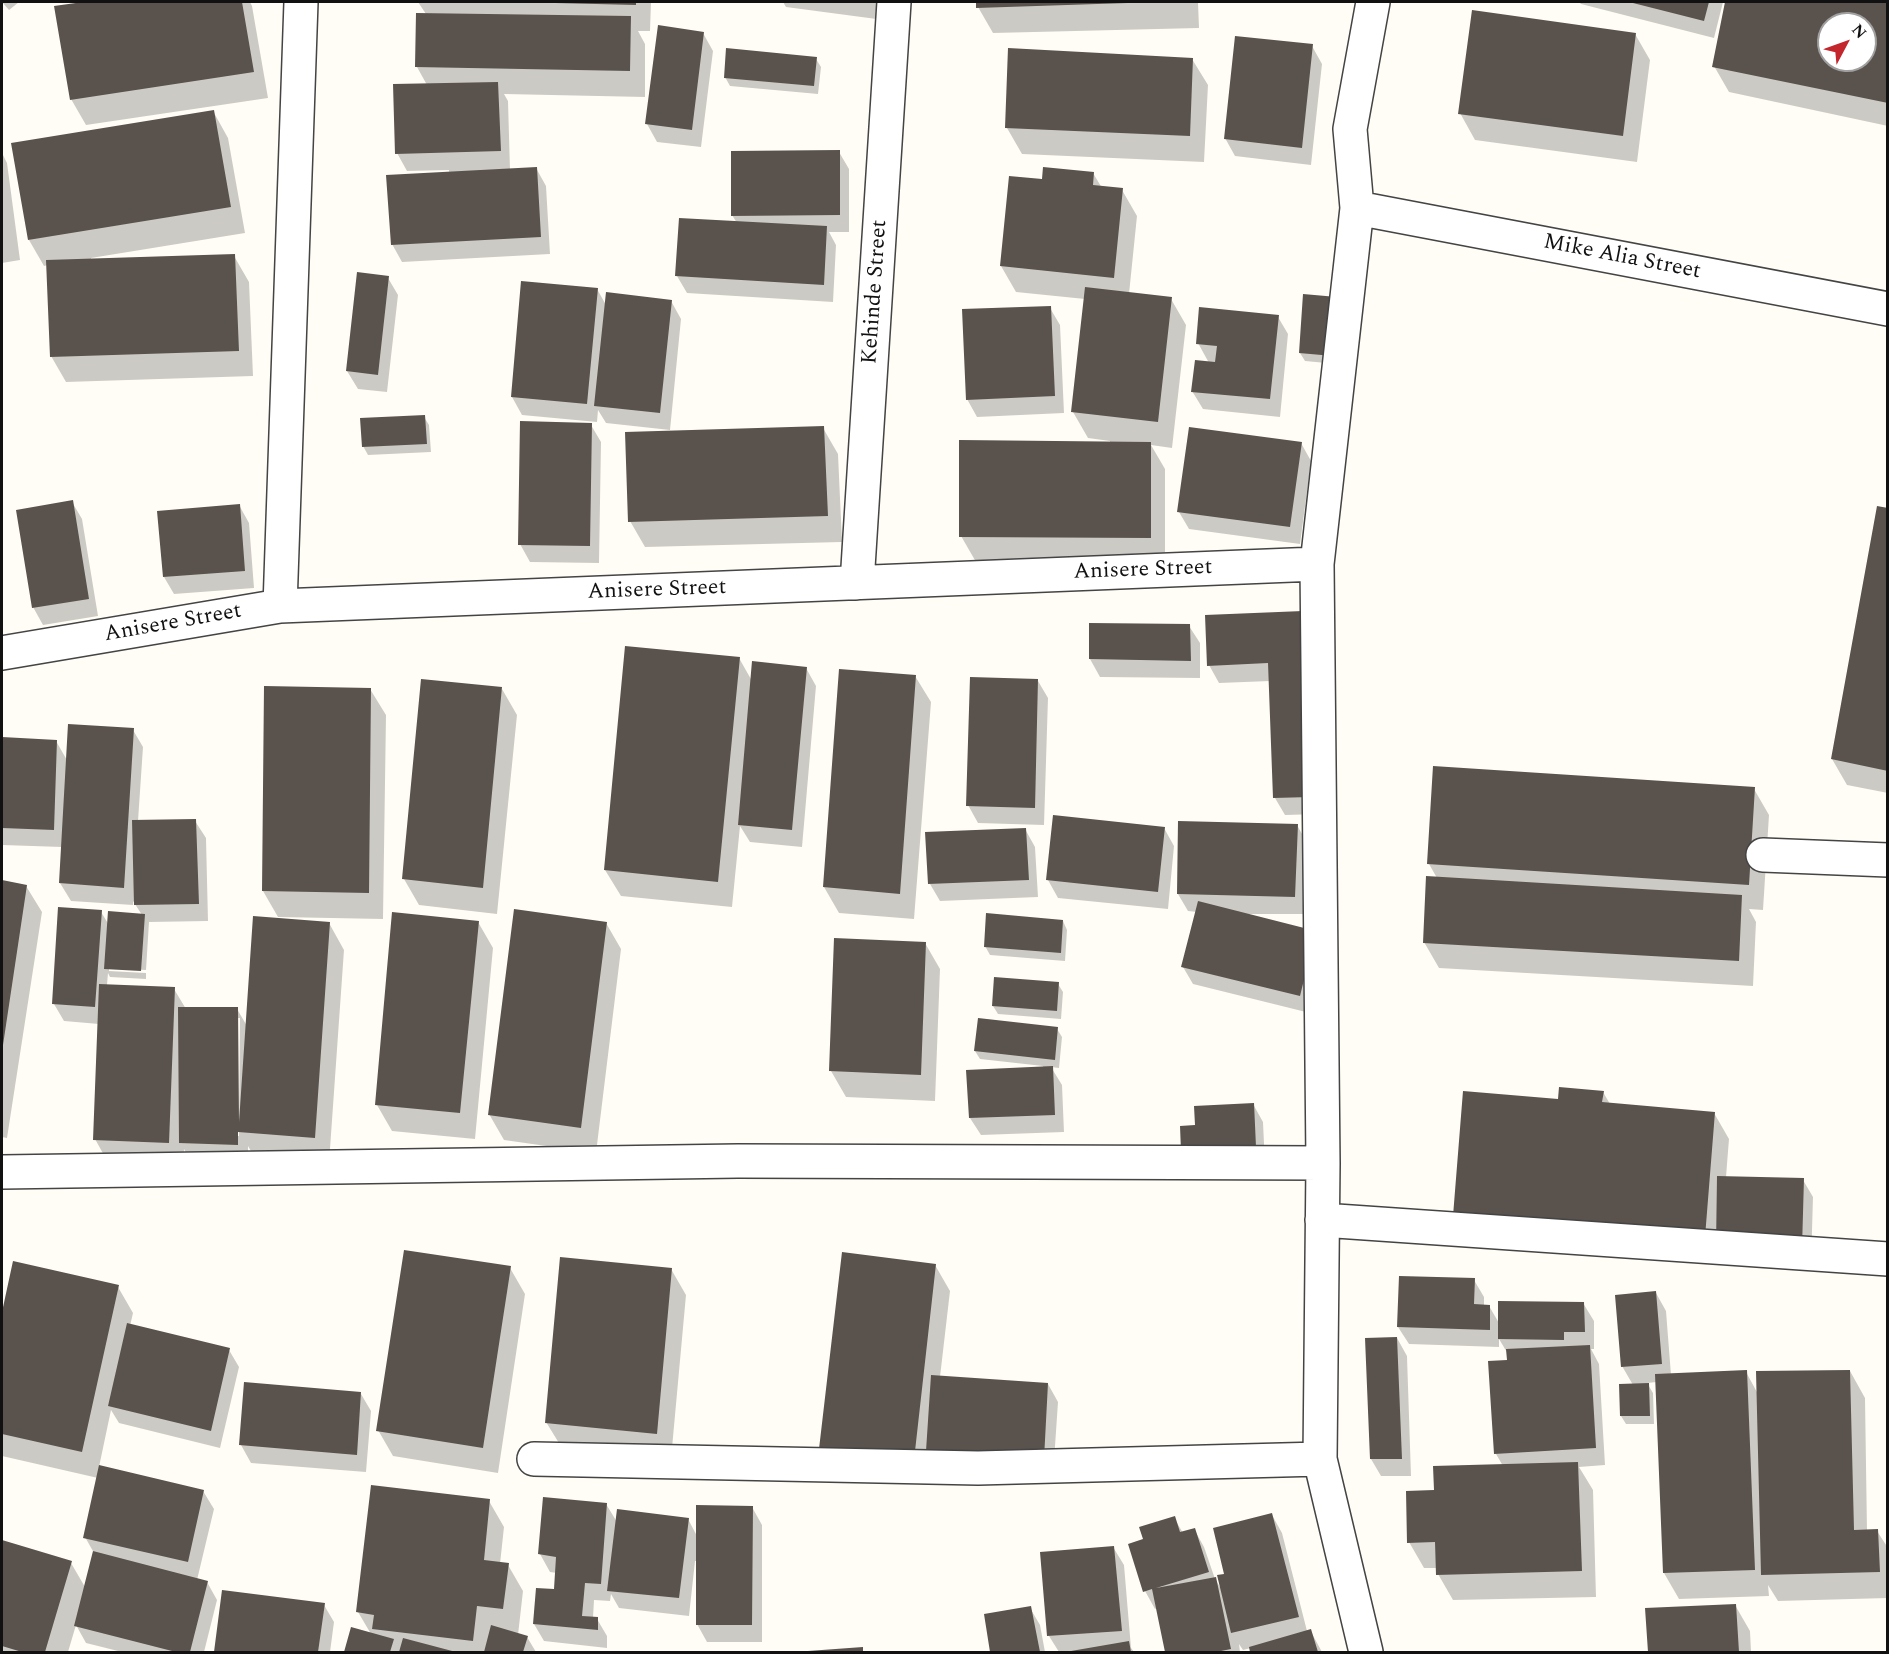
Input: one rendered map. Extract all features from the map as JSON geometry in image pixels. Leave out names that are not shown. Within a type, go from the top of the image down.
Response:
[{"type":"street","points":[[280,606],[301,2]]},
{"type":"street","name":"Kehinde Street","points":[[857,583],[894,2]]},
{"type":"street","points":[[1366,1653],[1320,1459],[1323,1163],[1317,564],[1358,208],[1350,129],[1373,2]]},
{"type":"street","name":"Mike Alia Street","points":[[1358,208],[1887,309]]},
{"type":"street","name":"Anisere Street","points":[[2,653],[280,606],[1317,564]]},
{"type":"street","points":[[1763,855],[1887,860]]},
{"type":"street","points":[[2,1172],[738,1161],[1323,1163]]},
{"type":"street","points":[[1322,1220],[1887,1259]]},
{"type":"street","points":[[534,1459],[978,1468],[1320,1459]]},
{"type":"building","points":[[83,2],[242,2],[254,72],[70,100],[54,6]]},
{"type":"building","points":[[636,2],[636,5],[555,3]]},
{"type":"building","points":[[976,2],[1128,2],[1128,3],[976,8]]},
{"type":"building","points":[[1629,2],[1709,2],[1704,21]]},
{"type":"building","points":[[1725,2],[1888,2],[1888,103],[1712,67]]},
{"type":"building","points":[[1472,10],[1636,33],[1623,136],[1458,114]]},
{"type":"building","points":[[416,13],[631,16],[630,71],[415,67]]},
{"type":"building","points":[[658,25],[704,32],[692,130],[645,124]]},
{"type":"building","points":[[1235,36],[1313,44],[1302,148],[1224,139]]},
{"type":"building","points":[[726,48],[817,57],[814,86],[724,78]]},
{"type":"building","points":[[1008,48],[1193,58],[1190,136],[1005,128]]},
{"type":"building","points":[[498,82],[501,151],[395,154],[393,84]]},
{"type":"building","points":[[214,110],[231,207],[28,240],[11,143]]},
{"type":"building","points":[[840,150],[840,215],[731,216],[731,151]]},
{"type":"building","points":[[537,167],[541,237],[391,245],[386,175]]},
{"type":"building","points":[[1043,167],[1094,172],[1093,185],[1123,188],[1114,278],[1000,266],[1009,176],[1042,179]]},
{"type":"building","points":[[679,218],[827,226],[824,285],[675,276]]},
{"type":"building","points":[[235,254],[239,351],[50,357],[46,260]]},
{"type":"building","points":[[357,272],[389,276],[378,375],[346,371]]},
{"type":"building","points":[[521,281],[598,288],[587,404],[511,397]]},
{"type":"building","points":[[1085,287],[1172,297],[1158,422],[1071,412]]},
{"type":"building","points":[[606,292],[672,300],[660,413],[594,406]]},
{"type":"building","points":[[1303,294],[1337,297],[1333,356],[1299,353]]},
{"type":"building","points":[[1051,306],[1055,396],[966,400],[962,309]]},
{"type":"building","points":[[1199,307],[1279,315],[1270,399],[1191,392],[1195,360],[1215,362],[1217,346],[1196,344]]},
{"type":"building","points":[[425,415],[427,444],[362,447],[360,418]]},
{"type":"building","points":[[520,421],[592,423],[590,546],[518,545]]},
{"type":"building","points":[[824,426],[828,516],[628,522],[625,432]]},
{"type":"building","points":[[1189,427],[1302,442],[1290,527],[1177,512]]},
{"type":"building","points":[[959,440],[1151,442],[1151,538],[959,537]]},
{"type":"building","points":[[73,500],[89,599],[32,608],[16,510]]},
{"type":"building","points":[[240,504],[245,571],[163,577],[157,511]]},
{"type":"building","points":[[1877,506],[1888,508],[1888,771],[1831,759]]},
{"type":"building","points":[[1303,611],[1311,797],[1273,798],[1268,663],[1207,666],[1205,615]]},
{"type":"building","points":[[1089,623],[1190,624],[1191,661],[1089,659]]},
{"type":"building","points":[[625,646],[740,657],[718,882],[604,870]]},
{"type":"building","points":[[752,661],[807,667],[792,830],[738,825]]},
{"type":"building","points":[[839,669],[916,675],[900,894],[823,887]]},
{"type":"building","points":[[970,677],[1038,679],[1035,808],[966,806]]},
{"type":"building","points":[[421,679],[502,687],[483,888],[402,879]]},
{"type":"building","points":[[264,686],[371,688],[369,893],[262,891]]},
{"type":"building","points":[[68,724],[134,728],[124,888],[59,883]]},
{"type":"building","points":[[2,737],[57,740],[54,830],[2,828]]},
{"type":"building","points":[[1433,766],[1755,787],[1749,885],[1427,864]]},
{"type":"building","points":[[1053,815],[1165,827],[1158,892],[1046,880]]},
{"type":"building","points":[[196,819],[199,904],[134,905],[132,820]]},
{"type":"building","points":[[1178,821],[1298,824],[1295,897],[1177,894]]},
{"type":"building","points":[[1026,828],[1029,880],[928,884],[925,832]]},
{"type":"building","points":[[1426,876],[1742,895],[1739,961],[1423,943]]},
{"type":"building","points":[[2,880],[27,885],[3,1045],[2,1045]]},
{"type":"building","points":[[1198,901],[1316,931],[1300,996],[1181,967]]},
{"type":"building","points":[[58,907],[102,910],[95,1007],[52,1004]]},
{"type":"building","points":[[514,909],[607,922],[581,1128],[488,1115]]},
{"type":"building","points":[[108,911],[145,914],[141,971],[104,969]]},
{"type":"building","points":[[392,912],[479,921],[460,1113],[375,1105]]},
{"type":"building","points":[[986,913],[1063,920],[1061,953],[984,947]]},
{"type":"building","points":[[253,916],[330,922],[315,1138],[238,1132],[238,1145],[179,1143],[178,1007],[238,1007],[239,1122]]},
{"type":"building","points":[[834,938],[926,942],[921,1075],[829,1071]]},
{"type":"building","points":[[994,977],[1059,982],[1057,1011],[992,1006]]},
{"type":"building","points":[[99,984],[175,987],[169,1143],[93,1140]]},
{"type":"building","points":[[978,1018],[1058,1027],[1055,1060],[974,1051]]},
{"type":"building","points":[[1053,1066],[1055,1115],[969,1118],[966,1070]]},
{"type":"building","points":[[1559,1087],[1604,1091],[1602,1102],[1715,1112],[1705,1237],[1453,1216],[1463,1091],[1558,1099]]},
{"type":"building","points":[[1254,1103],[1256,1147],[1181,1151],[1180,1126],[1195,1125],[1194,1106]]},
{"type":"building","points":[[1717,1176],[1804,1178],[1802,1248],[1716,1246]]},
{"type":"building","points":[[404,1250],[511,1266],[483,1448],[376,1431]]},
{"type":"building","points":[[842,1252],[936,1264],[914,1460],[819,1449]]},
{"type":"building","points":[[560,1257],[672,1268],[657,1434],[545,1423]]},
{"type":"building","points":[[13,1261],[119,1285],[82,1452],[2,1434],[2,1312]]},
{"type":"building","points":[[1399,1276],[1475,1278],[1474,1304],[1490,1305],[1490,1330],[1397,1327]]},
{"type":"building","points":[[1656,1291],[1662,1364],[1621,1367],[1615,1295]]},
{"type":"building","points":[[1498,1301],[1584,1302],[1585,1332],[1564,1332],[1564,1340],[1498,1339]]},
{"type":"building","points":[[127,1323],[230,1348],[211,1431],[108,1406]]},
{"type":"building","points":[[1397,1337],[1402,1459],[1370,1459],[1365,1338]]},
{"type":"building","points":[[1590,1345],[1596,1448],[1494,1454],[1488,1361],[1507,1360],[1506,1349]]},
{"type":"building","points":[[1747,1370],[1755,1570],[1663,1573],[1655,1374]]},
{"type":"building","points":[[1850,1370],[1854,1530],[1878,1529],[1880,1572],[1761,1575],[1756,1371]]},
{"type":"building","points":[[931,1375],[1048,1383],[1044,1459],[926,1451]]},
{"type":"building","points":[[244,1382],[361,1392],[357,1455],[239,1445]]},
{"type":"building","points":[[1649,1383],[1650,1416],[1620,1416],[1619,1384]]},
{"type":"building","points":[[1578,1462],[1582,1571],[1436,1575],[1435,1542],[1407,1543],[1406,1491],[1434,1490],[1433,1466]]},
{"type":"building","points":[[99,1465],[204,1490],[188,1562],[83,1538]]},
{"type":"building","points":[[371,1485],[490,1499],[484,1560],[509,1563],[503,1609],[477,1606],[473,1641],[372,1629],[374,1615],[356,1612]]},
{"type":"building","points":[[543,1497],[607,1503],[601,1584],[585,1583],[582,1616],[598,1617],[598,1630],[533,1624],[536,1588],[554,1589],[556,1557],[538,1554]]},
{"type":"building","points":[[696,1505],[753,1506],[752,1625],[696,1625]]},
{"type":"building","points":[[617,1509],[689,1518],[679,1598],[607,1591]]},
{"type":"building","points":[[1272,1513],[1299,1617],[1231,1633],[1217,1575],[1224,1574],[1213,1528]]},
{"type":"building","points":[[1175,1516],[1180,1532],[1195,1528],[1209,1572],[1156,1588],[1216,1577],[1231,1649],[1216,1652],[1165,1652],[1152,1589],[1143,1592],[1128,1544],[1143,1539],[1139,1527]]},
{"type":"building","points":[[2,1540],[72,1561],[45,1652],[22,1652],[2,1646]]},
{"type":"building","points":[[1114,1546],[1122,1631],[1047,1636],[1040,1552]]},
{"type":"building","points":[[93,1551],[208,1581],[190,1652],[176,1652],[74,1626]]},
{"type":"building","points":[[222,1590],[325,1603],[318,1652],[214,1652]]},
{"type":"building","points":[[1736,1604],[1739,1652],[1648,1652],[1645,1608]]},
{"type":"building","points":[[1031,1606],[1040,1652],[990,1652],[984,1614]]},
{"type":"building","points":[[491,1625],[528,1636],[523,1652],[484,1652]]},
{"type":"building","points":[[351,1627],[394,1639],[390,1652],[344,1652]]},
{"type":"building","points":[[1311,1629],[1318,1652],[1250,1652],[1249,1647]]},
{"type":"building","points":[[403,1638],[456,1652],[399,1652]]},
{"type":"building","points":[[1129,1641],[1131,1652],[1071,1652],[1071,1651]]},
{"type":"building","points":[[863,1647],[863,1652],[808,1652],[808,1651]]}]
